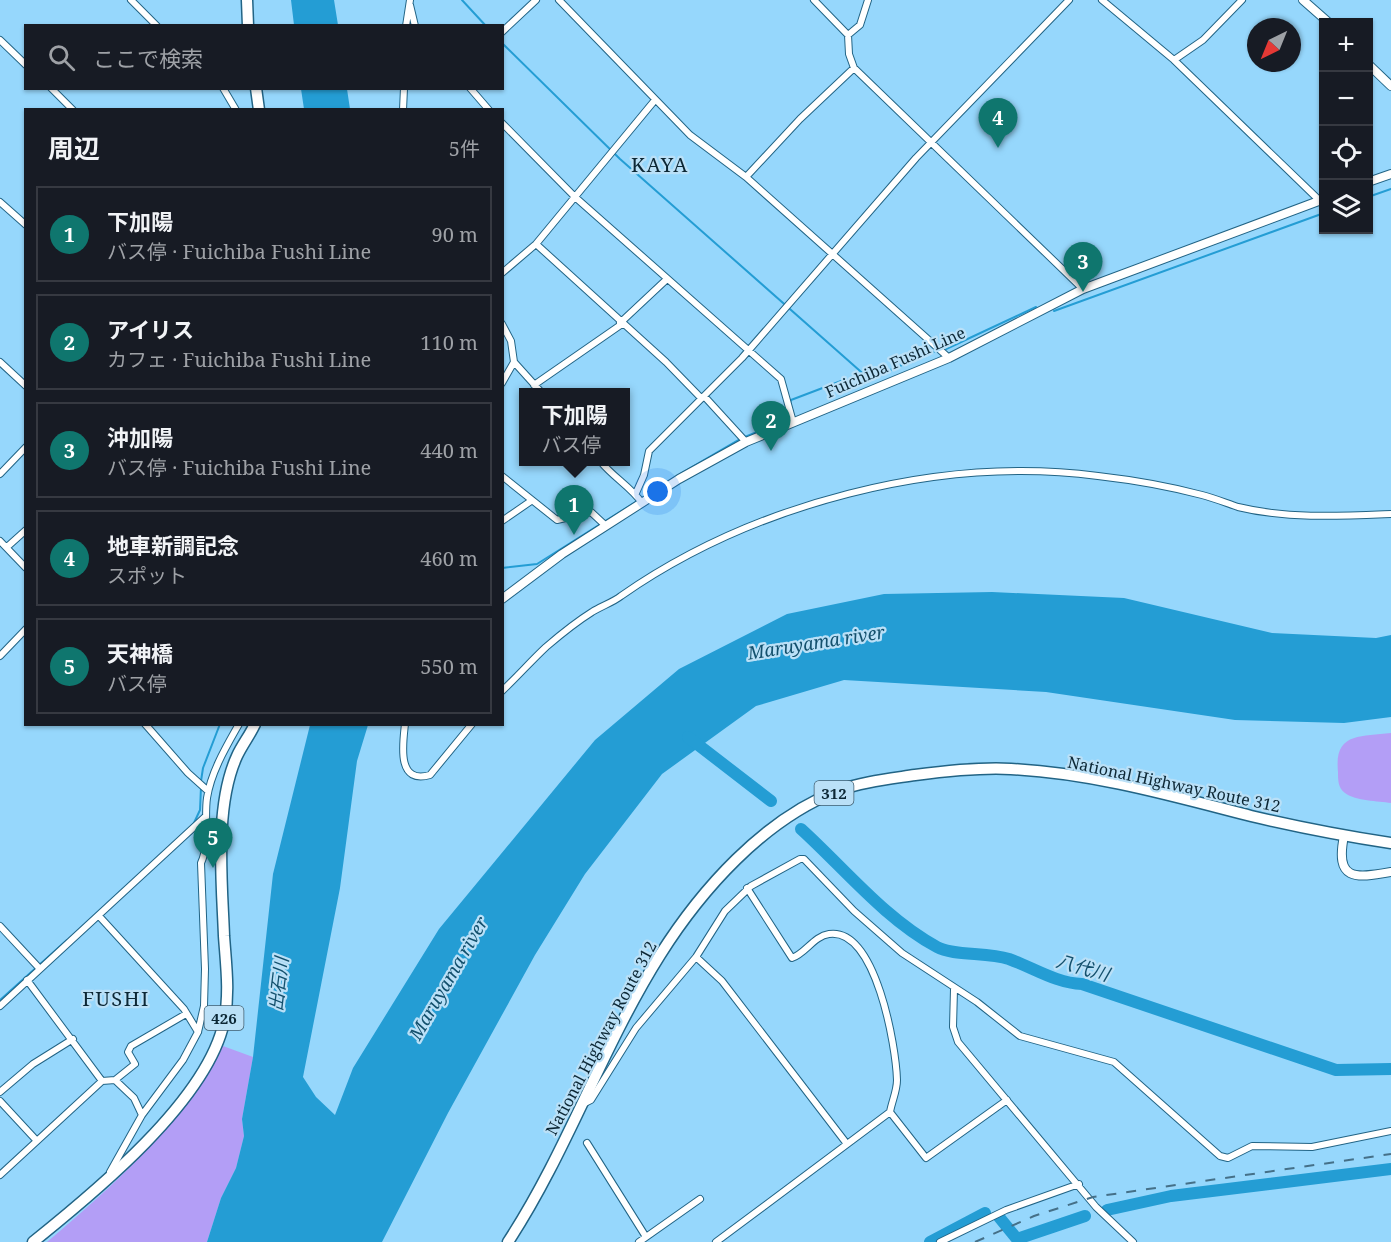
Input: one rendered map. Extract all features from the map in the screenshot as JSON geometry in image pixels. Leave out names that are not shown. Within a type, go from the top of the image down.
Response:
[{"type":"highway","points":[[247,0],[248,24]]},
{"type":"highway","points":[[256,90],[259,108]]},
{"type":"highway","name":"426","points":[[33,1242],[104,1183],[177,1106],[210,1058],[219,1039],[224,1022],[228,972],[224,926],[224,808],[237,755],[254,726]]},
{"type":"highway","name":"National Highway Route 312","points":[[508,1242],[535,1197],[645,981],[695,906],[765,835],[791,816],[838,791],[915,776],[1010,769],[1108,782],[1344,836],[1391,843]]},
{"type":"main road","points":[[1373,180],[1391,174]]},
{"type":"main road","name":"Fuichiba Fushi Line","points":[[504,598],[562,554],[700,465],[746,442],[949,358],[1083,289],[1136,267],[1319,200]]},
{"type":"main road","points":[[1344,836],[1340,854],[1346,872],[1355,877],[1391,872]]},
{"type":"street","points":[[131,0],[155,24]]},
{"type":"street","points":[[504,30],[536,0]]},
{"type":"street","points":[[560,0],[690,135],[746,177],[949,358]]},
{"type":"street","points":[[814,0],[848,36],[849,54],[854,68],[1083,289]]},
{"type":"street","points":[[848,36],[860,25],[868,0]]},
{"type":"street","points":[[636,493],[644,476],[650,451],[748,350],[931,142],[1069,0]]},
{"type":"street","points":[[1102,0],[1174,60],[1319,197]]},
{"type":"street","points":[[1174,60],[1203,40],[1242,0]]},
{"type":"street","points":[[1303,0],[1323,18]]},
{"type":"street","points":[[406,24],[410,2]]},
{"type":"street","points":[[410,2],[415,24]]},
{"type":"street","points":[[0,40],[24,63]]},
{"type":"street","points":[[746,177],[800,119],[854,68]]},
{"type":"street","points":[[1373,69],[1391,86]]},
{"type":"street","points":[[53,90],[71,108]]},
{"type":"street","points":[[225,90],[235,108]]},
{"type":"street","points":[[403,108],[404,90]]},
{"type":"street","points":[[472,90],[487,108]]},
{"type":"street","points":[[504,268],[536,244],[655,100]]},
{"type":"street","points":[[504,125],[575,197],[781,379],[793,422]]},
{"type":"street","points":[[0,202],[24,223]]},
{"type":"street","points":[[536,244],[621,324],[666,362],[746,442]]},
{"type":"street","points":[[534,385],[621,324],[667,279]]},
{"type":"street","points":[[504,328],[511,341],[514,362],[537,388]]},
{"type":"street","points":[[0,362],[24,384]]},
{"type":"street","points":[[504,380],[514,362]]},
{"type":"street","points":[[0,474],[24,449]]},
{"type":"street","points":[[605,466],[624,486],[636,493],[642,503]]},
{"type":"street","points":[[504,689],[546,646],[591,613],[619,598],[652,575],[779,515],[877,487],[972,473],[1042,471],[1136,481],[1204,495],[1239,507],[1277,512],[1357,516],[1391,514]]},
{"type":"street","points":[[504,478],[531,501]]},
{"type":"street","points":[[504,520],[535,500],[558,520],[591,512],[606,526]]},
{"type":"street","points":[[8,547],[24,532]]},
{"type":"street","points":[[0,542],[8,547],[24,566]]},
{"type":"street","points":[[0,656],[24,630]]},
{"type":"street","points":[[148,726],[188,774],[208,791]]},
{"type":"street","points":[[104,1183],[142,1116],[183,1060],[198,1032],[204,1006],[201,863],[205,854],[208,791],[221,757],[237,726]]},
{"type":"street","points":[[405,726],[401,756],[409,770],[423,777],[430,775],[470,726]]},
{"type":"street","points":[[0,1006],[207,816]]},
{"type":"street","points":[[583,1104],[591,1100],[636,1028],[696,957],[725,911],[747,888],[790,862],[804,860],[854,911],[902,953],[977,1002],[1020,1036],[1114,1062],[1220,1156],[1228,1158],[1252,1146],[1312,1147],[1391,1131]]},
{"type":"street","points":[[716,1242],[890,1112],[897,1080],[885,1004],[872,970],[850,939],[837,934],[824,935],[792,958],[747,888]]},
{"type":"street","points":[[99,916],[186,1014],[198,1032]]},
{"type":"street","points":[[0,926],[40,969]]},
{"type":"street","points":[[696,957],[722,981],[847,1144]]},
{"type":"street","points":[[27,980],[102,1081]]},
{"type":"street","points":[[954,989],[953,1027],[958,1042],[1096,1207],[1132,1242]]},
{"type":"street","points":[[0,1175],[102,1081],[115,1080],[135,1064],[128,1052],[131,1046],[186,1014]]},
{"type":"street","points":[[0,1092],[33,1064],[73,1039]]},
{"type":"street","points":[[115,1080],[134,1098],[142,1116]]},
{"type":"street","points":[[890,1112],[926,1158],[1007,1100]]},
{"type":"street","points":[[0,1101],[37,1141]]},
{"type":"street","points":[[587,1143],[646,1237]]},
{"type":"street","points":[[939,1242],[1006,1210],[1079,1185]]},
{"type":"street","points":[[639,1242],[700,1199]]},
{"type":"shaded area","points":[[1391,733],[1391,803],[1361,799],[1345,793],[1339,784],[1338,759],[1345,743],[1360,737]]},
{"type":"shaded area","points":[[223,1046],[253,1057],[242,1119],[244,1136],[236,1168],[221,1198],[207,1242],[47,1242],[122,1175],[166,1128],[205,1076]]},
{"type":"water","points":[[291,0],[334,0],[338,24],[294,24]]},
{"type":"water","points":[[301,90],[347,90],[350,108],[304,108]]},
{"type":"water","points":[[992,592],[1124,598],[1272,633],[1376,638],[1391,635],[1391,717],[1344,723],[1235,720],[1046,692],[844,680],[756,706],[662,774],[585,874],[535,955],[448,1113],[382,1242],[207,1242],[221,1198],[236,1168],[244,1136],[242,1119],[253,1057],[273,874],[310,726],[368,726],[357,761],[340,888],[303,1077],[316,1097],[335,1115],[353,1068],[439,929],[595,740],[679,669],[787,614],[884,594]]},
{"type":"waterway","points":[[462,0],[484,24]]},
{"type":"waterway","points":[[504,45],[620,159],[868,378]]},
{"type":"waterway","points":[[1373,195],[1391,189]]},
{"type":"waterway","points":[[1054,311],[1319,215]]},
{"type":"waterway","points":[[944,350],[1036,307]]},
{"type":"waterway","points":[[790,404],[791,400],[841,381],[847,388],[938,350]]},
{"type":"waterway","points":[[680,474],[740,439],[786,420],[788,413]]},
{"type":"waterway","points":[[504,568],[537,564],[650,493]]},
{"type":"waterway","points":[[201,781],[203,768],[219,726]]},
{"type":"waterway","name":"八代川","points":[[688,737],[771,801]]},
{"type":"waterway","points":[[193,825],[200,810],[201,787]]},
{"type":"waterway","name":"八代川","points":[[801,829],[882,908],[918,935],[944,950],[1009,959],[1054,978],[1082,984],[1336,1070],[1391,1069]]},
{"type":"waterway","points":[[0,1000],[67,940]]},
{"type":"waterway","points":[[1107,1210],[1171,1196],[1391,1169]]},
{"type":"waterway","points":[[930,1242],[985,1213]]},
{"type":"waterway","points":[[999,1217],[1017,1239],[1085,1216]]},
{"type":"railway","points":[[975,1242],[1034,1216],[1093,1197],[1391,1154]]},
{"type":"place","name":"地車新調記念","points":[[998,148]]},
{"type":"place","name":"沖加陽","points":[[1083,292]]},
{"type":"place","name":"アイリス","points":[[771,451]]},
{"type":"place","name":"下加陽","points":[[574,535]]},
{"type":"place","name":"天神橋","points":[[213,868]]},
{"type":"district","name":"KAYA","points":[[660,164]]},
{"type":"district","name":"FUSHI","points":[[116,998]]},
{"type":"water label","name":"Maruyama river","points":[[816,642]]},
{"type":"water label","name":"Maruyama river","points":[[448,978]]},
{"type":"water label","name":"出石川","points":[[278,984]]}]
